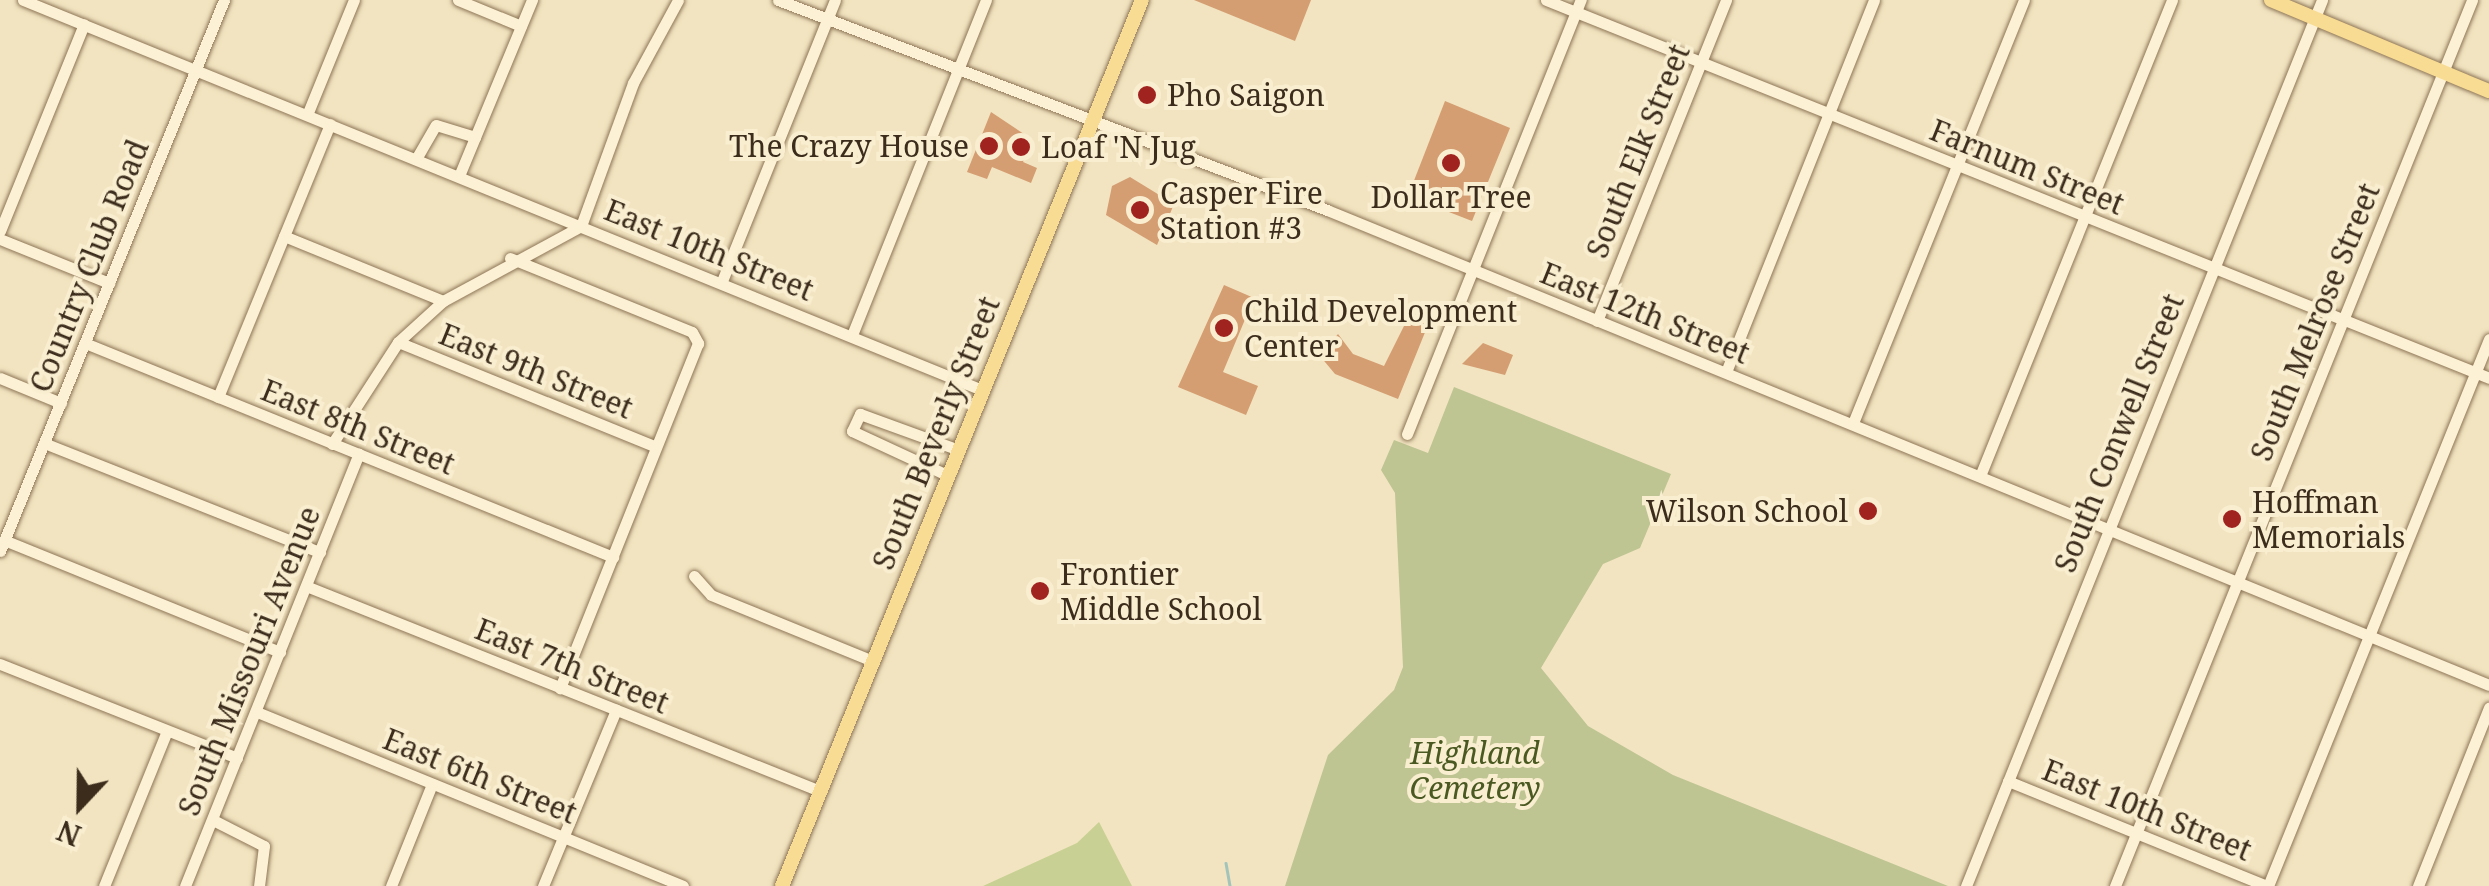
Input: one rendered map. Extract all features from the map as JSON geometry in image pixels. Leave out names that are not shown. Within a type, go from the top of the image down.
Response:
[{"type":"main road","name":"South Beverly Street","points":[[782,886],[1142,0]]},
{"type":"main road","points":[[2270,0],[2489,90]]},
{"type":"street","name":"East 10th Street","points":[[23,0],[982,390]]},
{"type":"street","name":"Country Club Road","points":[[2,546],[224,0]]},
{"type":"street","points":[[307,115],[354,0]]},
{"type":"street","points":[[458,0],[521,26]]},
{"type":"street","points":[[459,176],[532,0]]},
{"type":"street","points":[[332,444],[398,342],[443,301],[509,258],[581,226],[633,84],[678,0]]},
{"type":"street","name":"East 12th Street","points":[[778,0],[1726,372],[2489,685]]},
{"type":"street","points":[[722,282],[834,0]]},
{"type":"street","points":[[852,335],[986,0]]},
{"type":"street","name":"Farnum Street","points":[[1546,0],[1579,6],[1702,62],[2489,378]]},
{"type":"street","name":"South Elk Street","points":[[1596,320],[1726,0]]},
{"type":"street","points":[[1726,372],[1874,0]]},
{"type":"street","points":[[1853,424],[2024,0]]},
{"type":"street","points":[[1980,476],[2172,0]]},
{"type":"street","name":"South Conwell Street","points":[[1966,886],[2322,0]]},
{"type":"street","name":"South Melrose Street","points":[[2116,886],[2472,0]]},
{"type":"street","points":[[1407,434],[1579,6]]},
{"type":"street","points":[[84,24],[0,235],[109,282]]},
{"type":"street","points":[[218,398],[330,124]]},
{"type":"street","points":[[416,159],[436,125],[475,137]]},
{"type":"street","name":"East 9th Street","points":[[284,236],[443,301]]},
{"type":"street","points":[[509,258],[698,342],[560,688]]},
{"type":"street","points":[[2267,886],[2489,339]]},
{"type":"street","name":"East 9th Street","points":[[398,342],[654,446]]},
{"type":"street","name":"East 8th Street","points":[[86,343],[613,557]]},
{"type":"street","points":[[0,378],[61,403]]},
{"type":"street","points":[[949,476],[852,431],[860,414],[959,450]]},
{"type":"street","points":[[44,443],[320,552]]},
{"type":"street","name":"South Missouri Avenue","points":[[185,886],[359,454]]},
{"type":"street","points":[[0,514],[13,520]]},
{"type":"street","points":[[2,546],[280,652]]},
{"type":"street","points":[[694,576],[711,596],[873,661]]},
{"type":"street","name":"East 7th Street","points":[[306,586],[820,791]]},
{"type":"street","points":[[0,664],[238,758]]},
{"type":"street","points":[[2418,886],[2489,708]]},
{"type":"street","points":[[543,886],[616,710]]},
{"type":"street","name":"East 6th Street","points":[[258,712],[683,886]]},
{"type":"street","points":[[104,886],[167,731]]},
{"type":"street","name":"East 10th Street","points":[[2008,781],[2267,886]]},
{"type":"street","points":[[391,886],[432,784]]},
{"type":"street","points":[[213,820],[264,846],[260,886]]},
{"type":"green space","name":"Highland Cemetery","points":[[1454,387],[1671,474],[1640,548],[1603,564],[1541,668],[1588,726],[1673,775],[1948,886],[1285,886],[1328,755],[1394,690],[1403,667],[1395,493],[1381,470],[1394,440],[1428,453]]},
{"type":"green space","points":[[1099,822],[1132,886],[983,886],[1077,843]]},
{"type":"building","points":[[1194,0],[1311,0],[1295,41]]},
{"type":"building","name":"Dollar Tree","points":[[1445,101],[1510,128],[1472,221],[1408,196]]},
{"type":"building","points":[[991,112],[1033,140],[1023,162],[1037,168],[1031,183],[992,167],[987,179],[967,172]]},
{"type":"building","name":"Casper Fire Station #3","points":[[1130,177],[1174,204],[1157,245],[1106,215],[1112,186]]},
{"type":"building","name":"Child Development Center","points":[[1224,285],[1254,298],[1223,372],[1258,386],[1246,415],[1178,387]]},
{"type":"building","points":[[1411,312],[1430,320],[1398,399],[1335,374],[1320,356],[1338,334],[1353,354],[1384,366]]},
{"type":"building","points":[[1483,343],[1513,355],[1505,375],[1462,364]]},
{"type":"waterway","points":[[1226,863],[1230,886]]},
{"type":"place","name":"Pho Saigon","points":[[1147,95]]},
{"type":"place","name":"The Crazy House","points":[[989,146]]},
{"type":"place","name":"Loaf 'N Jug","points":[[1021,147]]},
{"type":"place","name":"Dollar Tree","points":[[1451,163]]},
{"type":"place","name":"Casper Fire Station #3","points":[[1140,210]]},
{"type":"place","name":"Child Development Center","points":[[1224,328]]},
{"type":"place","name":"Wilson School","points":[[1868,511]]},
{"type":"place","name":"Hoffman Memorials","points":[[2232,519]]},
{"type":"place","name":"Frontier Middle School","points":[[1040,591]]}]
